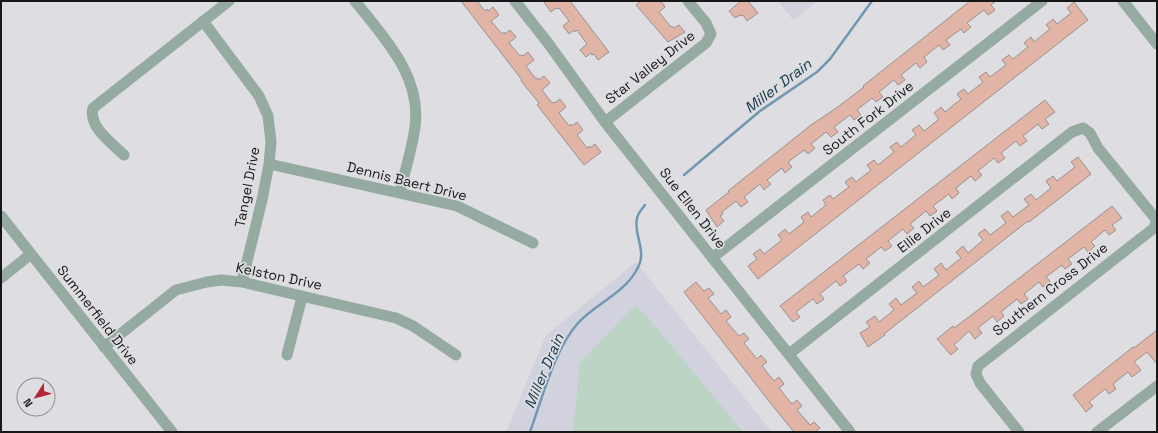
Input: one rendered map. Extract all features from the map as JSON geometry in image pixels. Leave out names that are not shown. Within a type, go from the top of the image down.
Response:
[{"type":"street","points":[[124,155],[100,131],[92,116],[96,105],[229,1]]},
{"type":"street","points":[[355,1],[393,50],[410,79],[414,95],[415,128],[400,192]]},
{"type":"street","name":"Sue Ellen Drive","points":[[514,1],[548,42],[605,122],[850,432]]},
{"type":"street","name":"Star Valley Drive","points":[[605,122],[706,43],[711,34],[706,23],[688,1]]},
{"type":"street","name":"South Fork Drive","points":[[712,258],[1042,1]]},
{"type":"street","points":[[1123,1],[1157,44]]},
{"type":"street","name":"Tangel Drive","points":[[203,21],[253,86],[265,106],[271,127],[269,164],[242,282]]},
{"type":"street","name":"Southern Cross Drive","points":[[1019,432],[980,383],[976,374],[978,366],[1154,228],[1156,218],[1098,148],[1090,133],[1086,129],[1078,129]]},
{"type":"street","name":"Ellie Drive","points":[[789,354],[1078,129]]},
{"type":"street","name":"Dennis Baert Drive","points":[[269,164],[400,192],[457,206],[533,243]]},
{"type":"street","name":"Summerfield Drive","points":[[1,216],[172,432]]},
{"type":"street","points":[[1,278],[31,254]]},
{"type":"street","name":"Kelston Drive","points":[[104,346],[176,290],[192,284],[214,281],[242,282],[396,318],[414,326],[456,355]]},
{"type":"street","points":[[287,355],[302,297]]},
{"type":"street","points":[[1097,432],[1157,386]]},
{"type":"shaded area","points":[[778,1],[818,1],[793,20]]},
{"type":"shaded area","points":[[636,262],[772,432],[506,432],[546,335]]},
{"type":"green space","points":[[635,305],[645,314],[743,432],[573,432],[580,363]]},
{"type":"building","points":[[461,1],[477,1],[485,11],[487,9],[488,11],[493,7],[499,15],[491,21],[502,34],[504,32],[505,34],[510,30],[516,37],[509,43],[520,56],[523,56],[528,52],[534,60],[526,66],[536,79],[538,78],[539,80],[544,76],[550,83],[542,90],[552,103],[555,103],[560,99],[566,107],[559,113],[569,126],[571,124],[572,126],[577,122],[583,130],[577,135],[587,148],[589,146],[590,148],[595,144],[601,152],[584,165],[537,105],[539,103]]},
{"type":"building","points":[[543,1],[570,1],[609,52],[598,60],[594,54],[592,55],[591,53],[586,57],[580,50],[587,44],[577,30],[575,32],[574,30],[569,34],[563,26],[569,21],[559,8],[556,8],[551,12]]},
{"type":"building","points":[[641,1],[661,1],[665,7],[659,12],[671,27],[672,26],[674,28],[679,25],[685,32],[668,42],[636,5]]},
{"type":"building","points":[[741,1],[748,1],[758,13],[747,21],[743,15],[735,18],[729,11]]},
{"type":"building","points":[[970,1],[996,1],[991,5],[995,10],[988,15],[984,10],[967,23],[971,27],[964,33],[961,29],[946,40],[950,45],[943,50],[939,45],[924,57],[927,62],[920,68],[916,63],[901,75],[905,80],[898,85],[894,80],[879,92],[883,97],[876,102],[872,98],[857,110],[861,115],[854,120],[850,115],[834,127],[838,132],[831,137],[826,132],[811,144],[815,148],[808,154],[804,150],[788,162],[792,167],[785,173],[782,168],[767,180],[771,184],[764,190],[760,184],[744,197],[748,202],[741,207],[736,201],[722,212],[723,214],[720,216],[724,221],[717,227],[706,210],[811,125],[864,87],[863,86]]},
{"type":"building","points":[[1074,2],[1088,20],[758,279],[748,266],[757,259],[753,254],[760,249],[764,254],[782,240],[778,235],[785,229],[789,234],[804,222],[801,217],[808,212],[811,217],[826,205],[823,200],[830,195],[833,199],[849,187],[845,182],[852,177],[856,182],[871,170],[867,165],[874,160],[878,165],[894,152],[890,147],[897,142],[901,147],[916,135],[912,130],[919,125],[924,131],[938,120],[934,113],[941,107],[945,112],[961,99],[957,94],[964,89],[968,94],[983,82],[979,77],[986,72],[990,77],[1006,65],[1002,60],[1009,55],[1013,59],[1028,47],[1024,43],[1031,37],[1034,42],[1050,29],[1046,25],[1053,19],[1057,24],[1071,13],[1067,8]]},
{"type":"building","points":[[1045,100],[1055,112],[1045,119],[1049,124],[1042,129],[1038,124],[1023,136],[1027,141],[1020,146],[1016,141],[1001,153],[1005,158],[998,163],[994,158],[978,171],[982,175],[975,181],[971,176],[956,188],[959,193],[952,199],[949,194],[933,206],[937,211],[930,216],[926,211],[910,224],[914,228],[907,234],[903,229],[888,241],[892,246],[885,251],[881,247],[866,259],[870,263],[863,269],[859,264],[843,276],[847,281],[840,286],[836,281],[820,294],[824,299],[817,304],[813,299],[796,312],[800,317],[793,322],[780,306]]},
{"type":"building","points":[[1078,157],[1091,174],[1029,222],[1028,221],[868,347],[860,333],[870,327],[866,322],[875,316],[879,322],[894,310],[889,304],[896,298],[901,305],[917,293],[912,287],[919,281],[923,287],[939,275],[934,269],[941,263],[946,270],[961,258],[956,252],[963,246],[968,253],[983,240],[978,234],[985,229],[990,235],[1006,223],[1001,216],[1008,211],[1013,217],[1029,205],[1024,199],[1031,194],[1036,200],[1051,188],[1046,181],[1053,176],[1057,181],[1075,167],[1071,162]]},
{"type":"building","points":[[1112,206],[1122,218],[1112,225],[1116,230],[1109,235],[1105,230],[1091,242],[1095,246],[1088,252],[1084,247],[1068,259],[1072,264],[1065,269],[1062,265],[1046,277],[1050,281],[1043,287],[1039,282],[1024,294],[1028,299],[1021,304],[1017,299],[1001,312],[1004,316],[997,322],[993,316],[978,328],[982,333],[975,339],[969,331],[954,345],[958,349],[951,355],[937,339],[953,326],[954,328],[978,310]]},
{"type":"building","points":[[696,282],[704,291],[709,288],[714,294],[708,298],[721,314],[726,310],[731,317],[726,321],[739,336],[744,333],[749,339],[744,343],[757,359],[761,355],[767,362],[762,366],[774,381],[779,377],[784,384],[779,388],[792,404],[797,400],[802,406],[797,410],[810,425],[814,422],[820,428],[815,432],[794,432],[684,292]]},
{"type":"building","points":[[1157,330],[1157,364],[1147,352],[1134,362],[1141,370],[1132,377],[1128,372],[1113,384],[1116,389],[1109,394],[1105,389],[1089,402],[1093,406],[1086,412],[1073,395],[1133,347],[1134,348]]},
{"type":"waterway","name":"Miller Drain","points":[[684,175],[760,111],[817,72],[830,59],[872,1]]},
{"type":"waterway","name":"Miller Drain","points":[[530,432],[555,361],[570,334],[585,316],[624,286],[640,264],[641,250],[636,225],[639,213],[645,205]]}]
